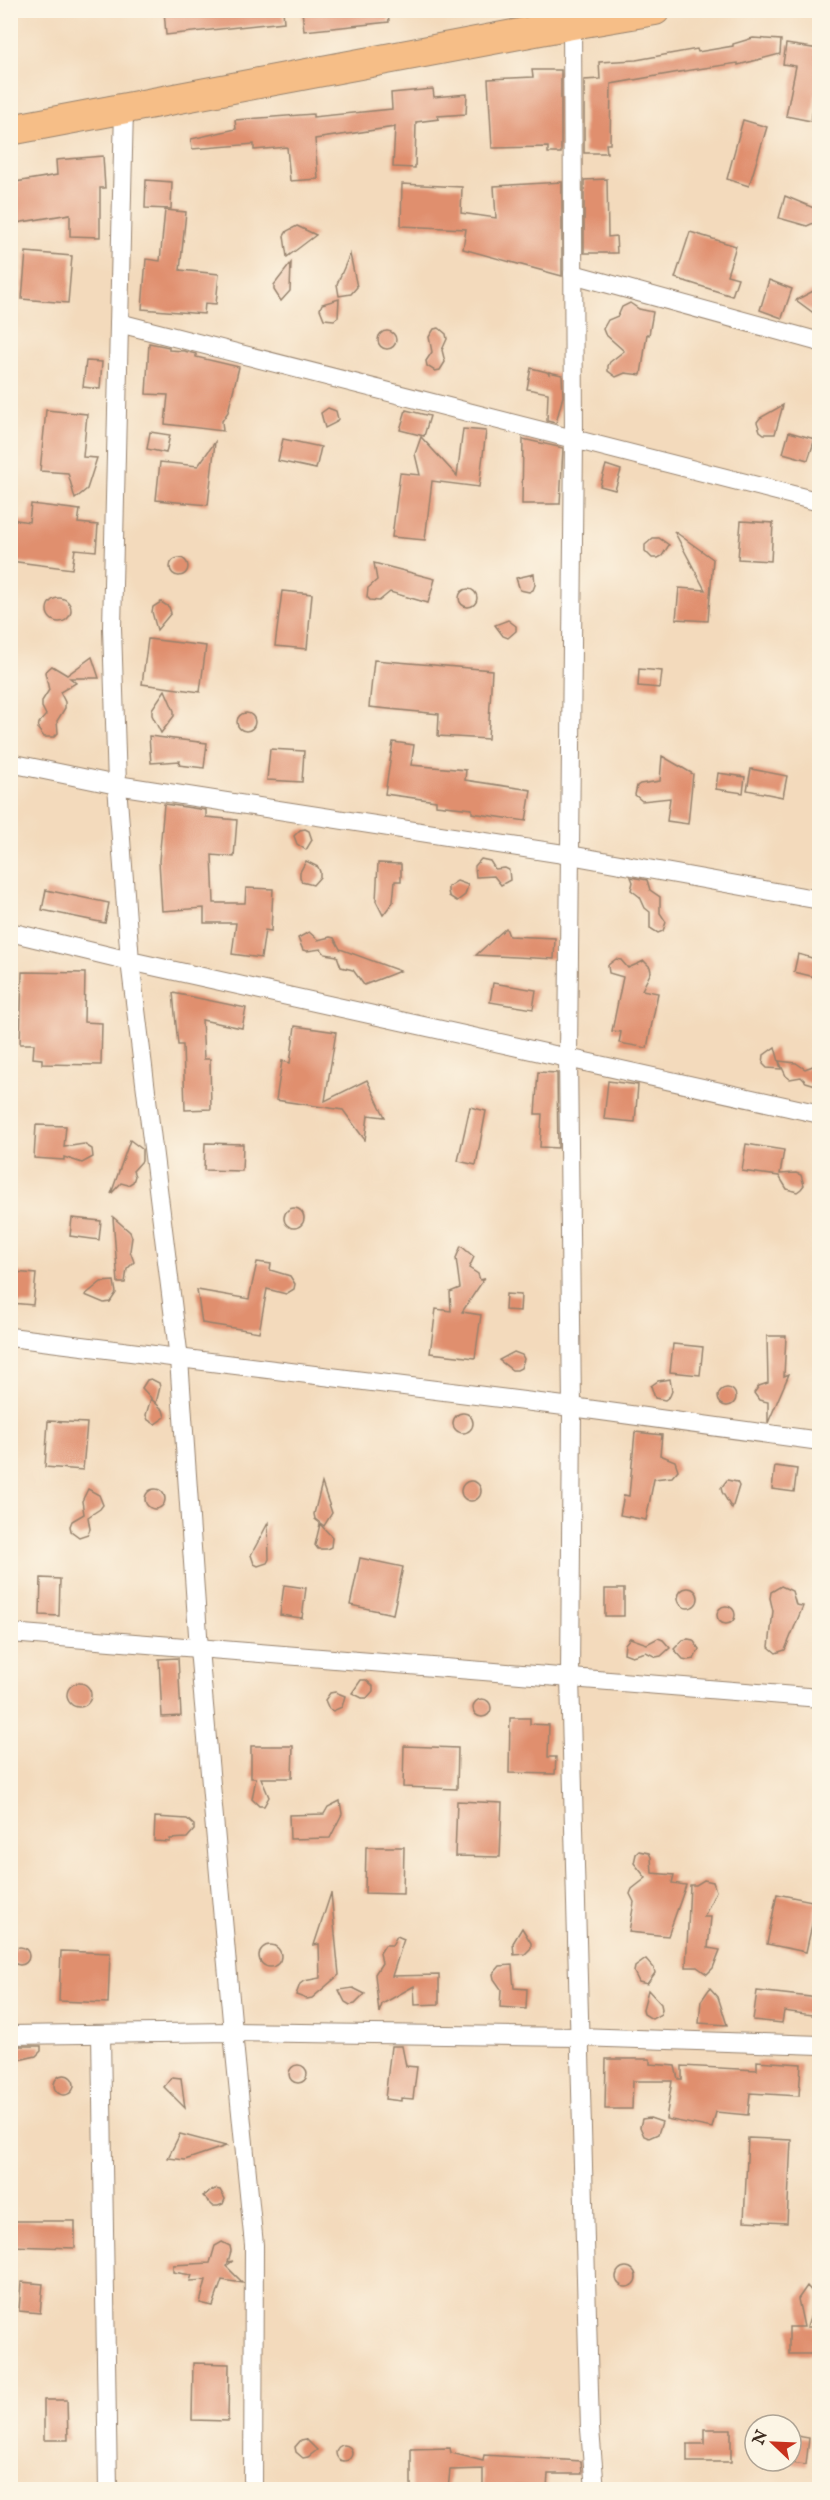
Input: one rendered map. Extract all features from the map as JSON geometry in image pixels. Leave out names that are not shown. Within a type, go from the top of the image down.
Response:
[{"type":"highway","points":[[10,130],[572,17],[655,10]]},
{"type":"street","points":[[572,17],[574,438],[568,1058],[572,1407],[570,1677],[590,2429],[595,2490]]},
{"type":"street","points":[[124,108],[112,628],[117,785],[130,961],[179,1359],[199,1649],[233,2032],[255,2245],[249,2489]]},
{"type":"street","points":[[573,274],[819,342]]},
{"type":"street","points":[[119,323],[819,502]]},
{"type":"street","points":[[10,763],[117,785],[570,855],[819,900]]},
{"type":"street","points":[[10,932],[130,961],[819,1114]]},
{"type":"street","points":[[10,1337],[572,1407],[819,1441]]},
{"type":"street","points":[[10,1634],[819,1698]]},
{"type":"street","points":[[10,2035],[233,2032],[578,2037],[819,2045]]},
{"type":"street","points":[[101,2034],[108,2490]]},
{"type":"building","points":[[164,10],[283,10],[284,22],[166,35]]},
{"type":"building","points":[[302,10],[388,10],[389,22],[304,31]]},
{"type":"building","points":[[753,38],[781,40],[780,54],[738,65],[738,63],[691,70],[611,84],[610,144],[606,144],[607,153],[584,153],[584,80],[600,79],[599,62],[636,60],[697,49],[698,52],[733,46],[733,44]]},
{"type":"building","points":[[786,44],[819,49],[819,75],[811,121],[786,116],[796,66],[783,64]]},
{"type":"building","points":[[532,70],[561,70],[561,153],[548,153],[548,147],[492,148],[488,79],[533,77]]},
{"type":"building","points":[[433,89],[434,97],[467,94],[466,114],[438,116],[439,119],[416,122],[415,168],[393,167],[395,127],[315,139],[318,179],[290,181],[287,147],[254,150],[254,144],[192,149],[191,139],[236,129],[235,120],[313,114],[313,117],[392,109],[391,93]]},
{"type":"building","points":[[743,120],[767,127],[749,186],[727,179]]},
{"type":"building","points":[[103,156],[105,188],[100,188],[100,237],[70,236],[70,214],[10,224],[10,183],[57,175],[56,160]]},
{"type":"building","points":[[607,179],[608,237],[616,236],[617,253],[584,253],[584,180]]},
{"type":"building","points":[[146,180],[172,182],[171,209],[145,208]]},
{"type":"building","points":[[562,182],[562,276],[463,249],[466,229],[401,226],[402,184],[462,187],[461,213],[496,218],[494,186]]},
{"type":"building","points":[[785,196],[814,208],[817,212],[816,222],[807,226],[779,218]]},
{"type":"building","points":[[165,210],[186,212],[180,270],[219,274],[216,304],[205,303],[204,314],[142,309],[146,259],[160,261]]},
{"type":"building","points":[[297,226],[316,235],[287,257],[284,236],[287,231]]},
{"type":"building","points":[[690,232],[736,246],[727,275],[738,278],[732,296],[675,278]]},
{"type":"building","points":[[26,252],[72,256],[68,303],[22,299]]},
{"type":"building","points":[[350,254],[357,287],[351,294],[339,296],[337,284]]},
{"type":"building","points":[[291,263],[290,291],[281,301],[274,290],[274,285]]},
{"type":"building","points":[[769,280],[792,289],[782,318],[760,310]]},
{"type":"building","points":[[819,288],[819,317],[796,300]]},
{"type":"building","points":[[339,299],[338,317],[334,320],[324,319],[320,309],[322,304]]},
{"type":"building","points":[[630,303],[639,309],[653,312],[649,335],[647,334],[641,375],[625,373],[616,377],[608,371],[608,366],[624,351],[605,334],[603,329],[608,320],[618,316],[622,307]]},
{"type":"building","points":[[439,328],[446,334],[447,339],[442,350],[445,362],[440,370],[435,371],[427,366],[426,361],[432,352],[429,337],[434,329]]},
{"type":"building","points":[[383,331],[391,331],[396,336],[394,347],[383,349],[378,344],[378,336]]},
{"type":"building","points":[[149,343],[239,367],[228,412],[222,421],[223,431],[165,424],[168,395],[146,394]]},
{"type":"building","points":[[86,361],[102,362],[100,389],[83,387]]},
{"type":"building","points":[[531,368],[549,374],[549,372],[562,375],[563,396],[556,423],[547,421],[548,393],[527,389]]},
{"type":"building","points":[[783,405],[775,434],[764,434],[760,431],[757,422],[760,418]]},
{"type":"building","points":[[328,408],[336,411],[338,419],[325,428],[321,413]]},
{"type":"building","points":[[46,410],[87,414],[83,457],[97,458],[87,489],[75,499],[68,473],[40,471]]},
{"type":"building","points":[[406,410],[430,416],[424,436],[400,430]]},
{"type":"building","points":[[463,429],[486,431],[479,487],[432,481],[425,540],[392,537],[400,473],[420,475],[415,454],[421,437],[457,476]]},
{"type":"building","points":[[150,432],[170,435],[166,453],[147,449]]},
{"type":"building","points":[[789,432],[815,439],[808,460],[783,453]]},
{"type":"building","points":[[283,439],[321,447],[316,469],[278,461]]},
{"type":"building","points":[[523,439],[563,448],[560,504],[522,504]]},
{"type":"building","points":[[215,442],[208,505],[156,500],[160,462],[198,466]]},
{"type":"building","points":[[606,465],[621,470],[615,490],[600,486]]},
{"type":"building","points":[[31,504],[80,510],[78,523],[98,525],[96,551],[75,549],[72,569],[10,561],[10,519],[29,522]]},
{"type":"building","points":[[741,521],[773,523],[771,561],[738,559]]},
{"type":"building","points":[[674,531],[713,559],[708,621],[676,619],[679,588],[705,590]]},
{"type":"building","points":[[653,538],[659,538],[669,545],[658,558],[652,558],[645,551],[645,545]]},
{"type":"building","points":[[175,558],[183,558],[188,563],[186,574],[175,576],[170,571],[170,563]]},
{"type":"building","points":[[374,563],[435,579],[428,603],[390,592],[379,601],[370,600],[367,597],[368,588],[377,580]]},
{"type":"building","points":[[534,574],[533,590],[529,592],[520,590],[516,578]]},
{"type":"building","points":[[464,589],[472,589],[477,594],[475,605],[464,607],[459,602],[459,594]]},
{"type":"building","points":[[282,591],[312,594],[307,649],[275,646]]},
{"type":"building","points":[[59,598],[68,601],[71,610],[68,619],[59,622],[50,619],[47,610],[50,601]]},
{"type":"building","points":[[161,602],[169,607],[171,613],[157,630],[152,612],[153,607]]},
{"type":"building","points":[[508,620],[516,626],[516,631],[508,638],[503,636],[495,625]]},
{"type":"building","points":[[148,639],[206,646],[200,692],[142,684]]},
{"type":"building","points":[[92,657],[99,678],[70,678],[76,683],[60,692],[65,708],[57,721],[58,733],[54,737],[44,737],[38,729],[39,723],[46,715],[42,707],[42,701],[49,690],[45,672],[52,666],[67,675]]},
{"type":"building","points":[[374,660],[492,670],[488,739],[438,736],[439,714],[369,707]]},
{"type":"building","points":[[639,669],[662,671],[660,688],[638,686]]},
{"type":"building","points":[[165,690],[174,716],[161,733],[152,715],[152,709]]},
{"type":"building","points":[[242,713],[250,713],[255,718],[253,729],[242,731],[237,726],[237,718]]},
{"type":"building","points":[[149,736],[207,743],[204,768],[179,765],[180,761],[151,763]]},
{"type":"building","points":[[393,742],[414,745],[411,765],[466,770],[465,780],[531,790],[526,821],[472,813],[472,809],[436,805],[436,801],[385,794]]},
{"type":"building","points":[[270,749],[304,751],[302,782],[267,780]]},
{"type":"building","points":[[662,756],[693,774],[688,824],[667,821],[670,798],[642,801],[635,795],[637,786],[640,784],[660,781]]},
{"type":"building","points":[[751,769],[787,776],[783,797],[747,790]]},
{"type":"building","points":[[718,773],[745,777],[743,793],[716,789]]},
{"type":"building","points":[[164,804],[206,810],[206,817],[237,820],[234,857],[212,855],[214,903],[245,903],[246,888],[273,889],[271,931],[265,930],[261,958],[232,954],[236,923],[204,923],[204,908],[162,911],[159,861]]},
{"type":"building","points":[[300,830],[309,831],[312,840],[306,850],[297,844],[294,836]]},
{"type":"building","points":[[481,859],[490,861],[495,869],[509,870],[510,880],[501,885],[494,876],[476,877],[475,866]]},
{"type":"building","points":[[306,861],[318,867],[320,872],[320,877],[313,885],[302,882],[300,877]]},
{"type":"building","points":[[378,863],[401,864],[401,881],[395,881],[393,902],[383,915],[376,901]]},
{"type":"building","points":[[631,877],[647,880],[650,890],[660,897],[660,913],[666,922],[663,931],[658,933],[650,928],[650,912],[645,908],[640,897],[631,890],[633,882]]},
{"type":"building","points":[[457,881],[468,885],[465,895],[457,901],[449,896],[448,887]]},
{"type":"building","points":[[46,890],[109,903],[105,923],[42,910]]},
{"type":"building","points":[[506,928],[509,936],[555,938],[554,959],[476,955]]},
{"type":"building","points":[[309,932],[318,940],[334,938],[340,949],[400,971],[364,985],[353,970],[341,967],[337,956],[325,954],[321,949],[303,950],[298,938]]},
{"type":"building","points":[[798,954],[819,960],[815,977],[794,972]]},
{"type":"building","points":[[616,959],[621,960],[628,968],[644,961],[650,967],[651,972],[642,990],[658,993],[647,1048],[619,1043],[621,1032],[612,1031],[623,977],[609,973],[608,965]]},
{"type":"building","points":[[22,972],[85,973],[84,1022],[102,1023],[101,1065],[42,1064],[42,1059],[33,1058],[34,1044],[20,1044]]},
{"type":"building","points":[[493,983],[536,990],[533,1009],[490,1002]]},
{"type":"building","points":[[173,993],[246,1008],[242,1028],[202,1020],[204,1059],[210,1059],[211,1109],[185,1110],[183,1045],[178,1045]]},
{"type":"building","points":[[295,1026],[336,1032],[325,1101],[367,1080],[385,1117],[368,1115],[365,1140],[343,1110],[276,1100],[282,1061],[290,1063]]},
{"type":"building","points":[[775,1047],[781,1069],[767,1068],[763,1064],[764,1055]]},
{"type":"building","points":[[779,1061],[796,1063],[805,1069],[813,1066],[818,1072],[819,1086],[806,1082],[801,1077],[790,1079],[786,1076]]},
{"type":"building","points":[[538,1072],[557,1073],[558,1148],[540,1147],[542,1114],[535,1114]]},
{"type":"building","points":[[608,1081],[638,1085],[635,1122],[604,1119]]},
{"type":"building","points":[[470,1107],[486,1111],[476,1165],[458,1161]]},
{"type":"building","points":[[36,1125],[66,1126],[64,1147],[84,1144],[92,1149],[93,1157],[82,1163],[64,1157],[64,1160],[34,1158]]},
{"type":"building","points":[[130,1140],[142,1149],[142,1161],[133,1171],[135,1176],[133,1182],[128,1185],[121,1183],[111,1194]]},
{"type":"building","points":[[205,1143],[243,1144],[242,1171],[204,1170]]},
{"type":"building","points":[[746,1144],[784,1150],[780,1174],[801,1175],[804,1185],[801,1189],[797,1192],[787,1189],[779,1176],[742,1171]]},
{"type":"building","points":[[294,1208],[301,1211],[304,1218],[301,1225],[294,1228],[287,1225],[284,1218],[287,1211]]},
{"type":"building","points":[[113,1217],[130,1232],[132,1237],[130,1251],[134,1262],[127,1269],[125,1283],[118,1283]]},
{"type":"building","points":[[72,1218],[101,1221],[99,1240],[70,1236]]},
{"type":"building","points":[[461,1246],[474,1257],[469,1268],[478,1274],[480,1280],[484,1279],[462,1312],[481,1315],[475,1358],[430,1353],[436,1309],[451,1311],[450,1292],[460,1288],[456,1258]]},
{"type":"building","points":[[257,1262],[271,1264],[270,1270],[290,1276],[295,1284],[294,1289],[286,1294],[267,1289],[259,1332],[202,1323],[197,1290],[249,1299]]},
{"type":"building","points":[[14,1272],[36,1274],[33,1305],[11,1303]]},
{"type":"building","points":[[114,1281],[116,1293],[110,1302],[104,1303],[85,1295],[101,1282]]},
{"type":"building","points":[[506,1294],[521,1295],[520,1311],[505,1310]]},
{"type":"building","points":[[767,1336],[786,1336],[784,1376],[789,1374],[768,1423],[768,1402],[759,1400],[754,1393],[759,1386],[768,1383]]},
{"type":"building","points":[[673,1344],[703,1347],[700,1375],[670,1372]]},
{"type":"building","points":[[514,1352],[522,1355],[524,1359],[521,1368],[517,1370],[512,1370],[499,1360]]},
{"type":"building","points":[[151,1379],[159,1383],[160,1387],[156,1403],[151,1399],[163,1410],[165,1417],[155,1424],[148,1420],[146,1415],[151,1398],[142,1388],[147,1380]]},
{"type":"building","points":[[670,1379],[672,1391],[670,1396],[665,1400],[655,1398],[651,1386],[658,1381]]},
{"type":"building","points":[[727,1388],[735,1393],[736,1397],[731,1405],[727,1406],[719,1401],[718,1397],[723,1389]]},
{"type":"building","points":[[463,1413],[470,1416],[473,1423],[470,1430],[463,1433],[456,1430],[453,1423],[456,1416]]},
{"type":"building","points":[[48,1421],[87,1423],[83,1470],[45,1467]]},
{"type":"building","points":[[635,1432],[662,1435],[660,1455],[675,1461],[678,1470],[672,1477],[654,1479],[646,1520],[620,1515],[624,1495],[629,1496]]},
{"type":"building","points":[[775,1466],[797,1469],[794,1492],[772,1489]]},
{"type":"building","points":[[727,1480],[737,1482],[739,1486],[732,1509],[721,1488]]},
{"type":"building","points":[[471,1481],[478,1484],[481,1491],[478,1498],[471,1501],[464,1498],[461,1491],[464,1484]]},
{"type":"building","points":[[322,1483],[332,1513],[324,1526],[315,1519],[314,1514]]},
{"type":"building","points":[[88,1489],[99,1495],[103,1505],[88,1517],[90,1529],[88,1534],[79,1537],[71,1531],[70,1526],[72,1521],[84,1514],[82,1501]]},
{"type":"building","points":[[155,1489],[162,1492],[165,1499],[162,1506],[155,1509],[148,1506],[145,1499],[148,1492]]},
{"type":"building","points":[[268,1523],[269,1559],[267,1563],[258,1566],[254,1564],[251,1555]]},
{"type":"building","points":[[320,1524],[332,1537],[331,1547],[327,1549],[318,1549],[315,1545]]},
{"type":"building","points":[[360,1558],[403,1567],[393,1614],[350,1605]]},
{"type":"building","points":[[41,1578],[60,1579],[59,1616],[40,1615]]},
{"type":"building","points":[[284,1585],[306,1588],[302,1618],[280,1615]]},
{"type":"building","points":[[781,1586],[792,1591],[796,1605],[803,1606],[785,1650],[776,1653],[769,1647],[773,1611],[770,1598],[771,1592]]},
{"type":"building","points":[[688,1588],[695,1591],[698,1598],[695,1605],[688,1608],[681,1605],[678,1598],[681,1591]]},
{"type":"building","points":[[605,1589],[624,1589],[624,1616],[605,1616]]},
{"type":"building","points":[[726,1606],[732,1609],[735,1615],[732,1621],[726,1624],[720,1621],[717,1615],[720,1609]]},
{"type":"building","points":[[630,1638],[647,1644],[658,1638],[670,1648],[661,1656],[656,1657],[646,1652],[632,1656],[624,1653],[625,1644]]},
{"type":"building","points":[[683,1640],[693,1640],[699,1649],[694,1659],[688,1660],[683,1659],[674,1649]]},
{"type":"building","points":[[178,1658],[181,1716],[162,1717],[159,1659]]},
{"type":"building","points":[[361,1680],[366,1680],[373,1686],[373,1691],[367,1698],[352,1693]]},
{"type":"building","points":[[79,1683],[84,1684],[90,1690],[90,1700],[84,1706],[79,1707],[74,1706],[68,1700],[67,1695],[68,1690],[74,1684]]},
{"type":"building","points":[[335,1692],[345,1696],[342,1707],[333,1711],[329,1709],[325,1700],[330,1693]]},
{"type":"building","points":[[482,1699],[488,1702],[491,1708],[488,1714],[482,1717],[476,1714],[473,1708],[476,1702]]},
{"type":"building","points":[[510,1718],[530,1718],[530,1724],[549,1725],[548,1757],[556,1757],[555,1774],[509,1773]]},
{"type":"building","points":[[251,1746],[293,1746],[292,1778],[261,1778],[269,1797],[264,1806],[259,1806],[252,1799],[256,1778],[251,1778]]},
{"type":"building","points":[[404,1746],[458,1748],[457,1789],[403,1787]]},
{"type":"building","points":[[340,1801],[342,1814],[330,1838],[290,1839],[289,1815],[324,1814],[328,1807]]},
{"type":"building","points":[[457,1801],[502,1803],[500,1857],[455,1856]]},
{"type":"building","points":[[155,1817],[187,1819],[194,1825],[194,1830],[187,1838],[170,1839],[170,1842],[154,1841]]},
{"type":"building","points":[[366,1847],[404,1847],[403,1894],[365,1893]]},
{"type":"building","points":[[639,1851],[649,1853],[652,1873],[674,1875],[672,1883],[686,1885],[668,1936],[629,1932],[634,1902],[630,1894],[632,1889],[646,1878],[634,1863]]},
{"type":"building","points":[[704,1880],[713,1882],[716,1891],[704,1917],[711,1917],[708,1948],[720,1950],[713,1968],[707,1974],[697,1967],[686,1967],[690,1885],[696,1885]]},
{"type":"building","points":[[331,1893],[339,1975],[312,1998],[307,1999],[296,1995],[300,1984],[304,1981],[320,1978],[319,1944],[314,1945]]},
{"type":"building","points":[[777,1894],[817,1902],[806,1952],[767,1944]]},
{"type":"building","points":[[522,1928],[531,1943],[531,1948],[525,1954],[514,1955],[513,1943]]},
{"type":"building","points":[[397,1936],[404,1939],[392,1976],[439,1975],[439,2004],[415,2005],[414,1986],[382,2004],[379,2013],[375,1974],[382,1963],[380,1953],[385,1945],[392,1945]]},
{"type":"building","points":[[270,1945],[280,1952],[281,1956],[274,1966],[270,1967],[260,1960],[259,1956],[266,1946]]},
{"type":"building","points":[[20,1947],[26,1950],[29,1956],[26,1962],[20,1965],[14,1962],[11,1956],[14,1950]]},
{"type":"building","points":[[61,1951],[110,1953],[108,2003],[59,2001]]},
{"type":"building","points":[[646,1959],[654,1968],[655,1973],[647,1984],[639,1982],[634,1972],[635,1967]]},
{"type":"building","points":[[512,1965],[514,1988],[527,1989],[526,2009],[500,2007],[501,1989],[493,1974],[500,1966]]},
{"type":"building","points":[[353,1988],[365,1994],[355,2004],[350,2005],[345,2002],[339,1990]]},
{"type":"building","points":[[710,1988],[718,1997],[727,2025],[699,2023],[701,2001]]},
{"type":"building","points":[[648,1990],[661,2004],[662,2009],[661,2014],[652,2019],[644,2014],[643,2009]]},
{"type":"building","points":[[757,1991],[819,1998],[819,2016],[784,2011],[782,2023],[753,2020]]},
{"type":"building","points":[[19,2046],[41,2046],[41,2051],[36,2056],[10,2062],[10,2055]]},
{"type":"building","points":[[391,2046],[402,2046],[406,2066],[417,2067],[413,2099],[401,2098],[401,2101],[385,2099]]},
{"type":"building","points":[[606,2059],[650,2059],[650,2064],[675,2066],[678,2079],[682,2079],[682,2066],[757,2070],[757,2061],[801,2064],[799,2096],[750,2093],[748,2115],[716,2112],[712,2128],[666,2119],[672,2081],[633,2081],[632,2109],[605,2109]]},
{"type":"building","points":[[298,2065],[304,2068],[307,2074],[304,2080],[298,2083],[292,2080],[289,2074],[292,2068]]},
{"type":"building","points":[[64,2075],[71,2078],[74,2085],[71,2092],[64,2095],[57,2092],[54,2085],[57,2078]]},
{"type":"building","points":[[172,2077],[181,2078],[185,2108],[164,2087]]},
{"type":"building","points":[[650,2118],[662,2122],[658,2134],[649,2138],[644,2136],[640,2127],[642,2119]]},
{"type":"building","points":[[180,2134],[226,2146],[185,2160],[168,2158]]},
{"type":"building","points":[[748,2138],[791,2140],[787,2223],[744,2221]]},
{"type":"building","points":[[215,2189],[220,2190],[225,2199],[223,2204],[218,2206],[213,2206],[203,2196]]},
{"type":"building","points":[[10,2221],[75,2221],[75,2248],[10,2246]]},
{"type":"building","points":[[222,2242],[230,2246],[228,2262],[233,2261],[226,2266],[243,2283],[222,2280],[213,2306],[200,2303],[206,2280],[190,2281],[192,2275],[173,2272],[173,2265],[210,2263],[215,2246]]},
{"type":"building","points":[[626,2267],[633,2270],[636,2277],[633,2284],[626,2287],[619,2284],[616,2277],[619,2270]]},
{"type":"building","points":[[21,2282],[43,2284],[40,2313],[19,2311]]},
{"type":"building","points":[[807,2286],[815,2295],[816,2300],[807,2327],[815,2327],[815,2354],[789,2354],[789,2327],[804,2327],[798,2299]]},
{"type":"building","points":[[193,2363],[229,2364],[228,2421],[192,2420]]},
{"type":"building","points":[[44,2400],[67,2400],[68,2440],[44,2440]]},
{"type":"building","points":[[704,2429],[731,2429],[731,2462],[687,2462],[687,2444],[704,2444]]},
{"type":"building","points":[[803,2437],[809,2438],[806,2465],[803,2465]]},
{"type":"building","points":[[306,2439],[317,2450],[303,2458],[296,2452],[295,2447],[301,2440]]},
{"type":"building","points":[[341,2445],[347,2445],[352,2453],[350,2459],[341,2461],[336,2456],[336,2450]]},
{"type":"building","points":[[450,2448],[451,2453],[483,2461],[484,2455],[581,2461],[582,2474],[548,2474],[547,2488],[483,2487],[483,2469],[450,2470],[448,2490],[411,2490],[411,2449]]}]
